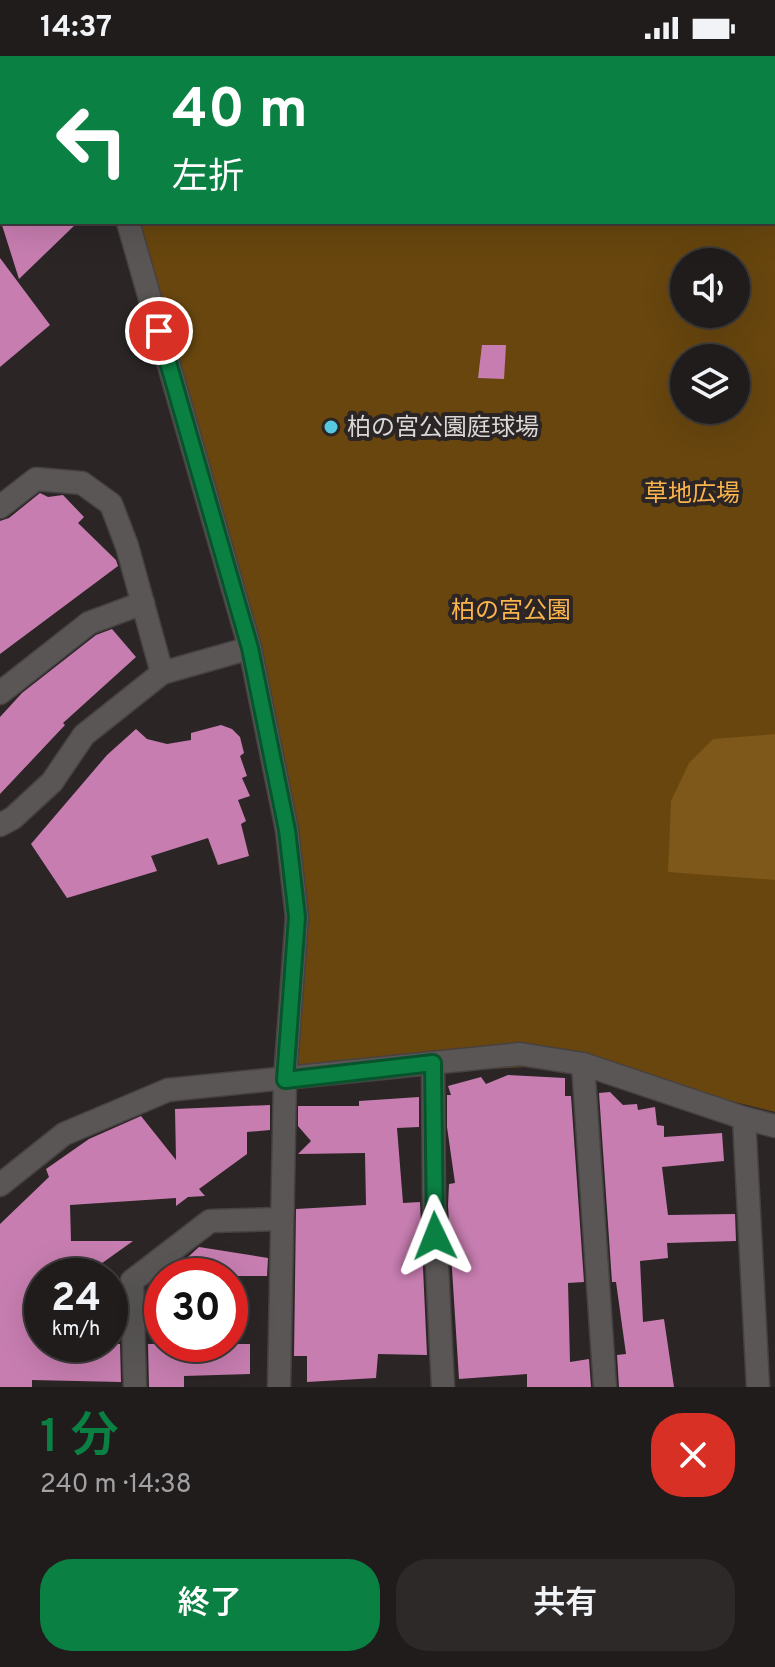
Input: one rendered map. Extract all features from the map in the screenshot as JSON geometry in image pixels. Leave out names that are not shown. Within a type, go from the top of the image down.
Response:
[{"type":"street","points":[[129,224],[250,648],[287,830],[297,917],[285,1080],[279,1387]]},
{"type":"street","points":[[0,507],[36,479],[82,483],[111,504],[127,546],[162,673]]},
{"type":"street","points":[[0,693],[89,623],[143,603]]},
{"type":"street","points":[[0,825],[13,818],[52,782],[84,735],[162,673],[250,648]]},
{"type":"street","points":[[0,1185],[64,1134],[168,1090],[520,1054],[583,1064],[775,1126]]},
{"type":"street","points":[[433,1063],[434,1206],[443,1387]]},
{"type":"street","points":[[583,1064],[605,1387]]},
{"type":"street","points":[[744,1118],[758,1387]]},
{"type":"street","points":[[135,1387],[132,1281],[210,1221],[281,1219]]},
{"type":"green space","name":"柏の宮公園","points":[[129,224],[775,224],[775,1112],[583,1064],[285,1080],[297,917],[250,649]]},
{"type":"shaded area","points":[[775,734],[775,880],[668,872],[671,801],[689,763],[713,739]]},
{"type":"building","points":[[2,224],[76,224],[19,279]]},
{"type":"building","points":[[0,258],[50,325],[0,367]]},
{"type":"building","points":[[482,345],[506,345],[504,379],[478,378]]},
{"type":"building","points":[[40,493],[48,497],[63,495],[84,517],[78,523],[116,560],[118,566],[0,654],[0,521],[9,518]]},
{"type":"building","points":[[112,629],[136,657],[63,723],[65,725],[0,794],[0,717],[22,693],[96,635]]},
{"type":"building","points":[[221,725],[232,729],[240,737],[244,753],[240,756],[247,776],[242,778],[250,796],[238,800],[246,821],[241,824],[249,856],[218,865],[208,838],[151,856],[157,871],[67,898],[31,844],[107,755],[136,729],[147,739],[167,744],[191,740],[191,733]]},
{"type":"building","points":[[508,1075],[565,1078],[565,1096],[571,1096],[584,1282],[568,1283],[570,1362],[589,1359],[591,1387],[527,1387],[527,1374],[459,1379],[448,1206],[449,1184],[455,1183],[447,1127],[447,1095],[451,1095],[448,1086],[481,1077],[486,1084]]},
{"type":"building","points":[[610,1092],[623,1105],[637,1104],[638,1110],[655,1107],[657,1125],[664,1126],[664,1137],[722,1133],[724,1161],[662,1167],[668,1215],[735,1214],[736,1241],[667,1243],[668,1258],[640,1261],[643,1322],[664,1319],[674,1387],[619,1387],[617,1355],[626,1354],[616,1282],[612,1282],[599,1093]]},
{"type":"building","points":[[419,1097],[419,1127],[397,1128],[403,1203],[420,1202],[427,1355],[378,1354],[376,1378],[307,1382],[307,1356],[294,1356],[296,1209],[366,1205],[365,1153],[298,1154],[311,1141],[298,1126],[298,1106],[359,1106],[359,1101]]},
{"type":"building","points":[[270,1105],[270,1130],[247,1132],[247,1154],[199,1189],[205,1196],[188,1197],[176,1206],[176,1198],[70,1205],[71,1241],[133,1241],[109,1258],[24,1258],[24,1362],[120,1362],[121,1382],[32,1380],[32,1387],[0,1387],[0,1224],[49,1177],[46,1169],[89,1139],[141,1116],[176,1160],[175,1109]]},
{"type":"building","points":[[199,1247],[268,1258],[267,1276],[248,1276],[248,1258],[187,1258]]},
{"type":"building","points":[[250,1344],[250,1374],[184,1376],[184,1387],[149,1387],[148,1362],[248,1362]]},
{"type":"place","name":"柏の宮公園庭球場","points":[[331,427]]},
{"type":"route","points":[[159,331],[250,648],[287,830],[297,917],[285,1080],[433,1063],[435,1236]]},
{"type":"park label","name":"草地広場","points":[[692,493]]}]
